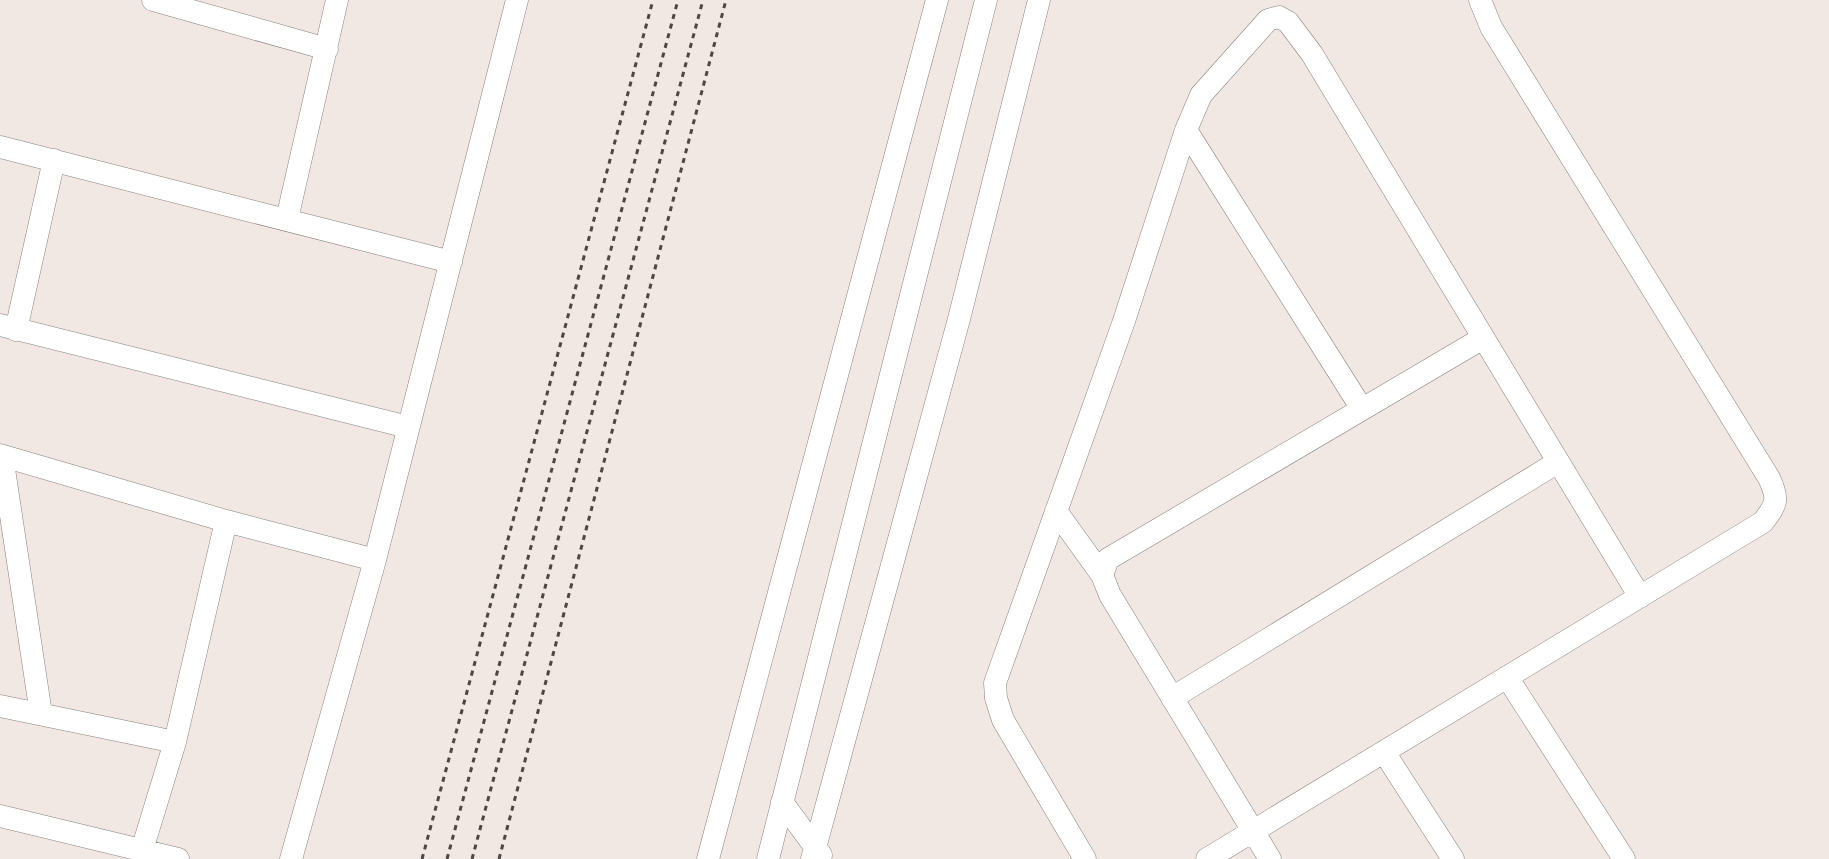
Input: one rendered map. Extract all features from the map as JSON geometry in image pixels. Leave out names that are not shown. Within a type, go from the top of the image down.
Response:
[{"type":"street","points":[[153,0],[327,49]]},
{"type":"street","points":[[287,219],[337,0]]},
{"type":"street","points":[[291,859],[375,560],[408,427],[452,262],[517,0]]},
{"type":"street","points":[[708,859],[937,0]]},
{"type":"street","points":[[768,859],[986,0]]},
{"type":"street","points":[[817,855],[957,326],[1039,0]]},
{"type":"street","points":[[1207,859],[1763,522],[1774,507],[1776,497],[1775,490],[1765,471],[1491,27],[1480,0]]},
{"type":"street","points":[[1086,859],[1003,720],[996,698],[995,683],[1124,321],[1186,130],[1201,95],[1268,20],[1279,17],[1288,22],[1312,54],[1640,597]]},
{"type":"street","points":[[1186,130],[1362,409]]},
{"type":"street","points":[[0,147],[452,262]]},
{"type":"street","points":[[54,160],[8,328],[408,427]]},
{"type":"street","points":[[1102,575],[1108,559],[1483,338]]},
{"type":"street","points":[[41,714],[1,455],[226,521],[375,560]]},
{"type":"street","points":[[1172,698],[1558,462]]},
{"type":"street","points":[[1056,511],[1102,575],[1110,595],[1252,832],[1270,859]]},
{"type":"street","points":[[142,850],[174,742],[226,521]]},
{"type":"street","points":[[1507,677],[1624,859]]},
{"type":"street","points":[[0,706],[174,742]]},
{"type":"street","points":[[1384,752],[1453,859]]},
{"type":"street","points":[[782,802],[817,855]]},
{"type":"street","points":[[0,816],[178,859]]},
{"type":"railway","points":[[422,859],[653,0]]},
{"type":"railway","points":[[447,859],[678,0]]},
{"type":"railway","points":[[472,859],[703,0]]},
{"type":"railway","points":[[499,859],[726,0]]}]
